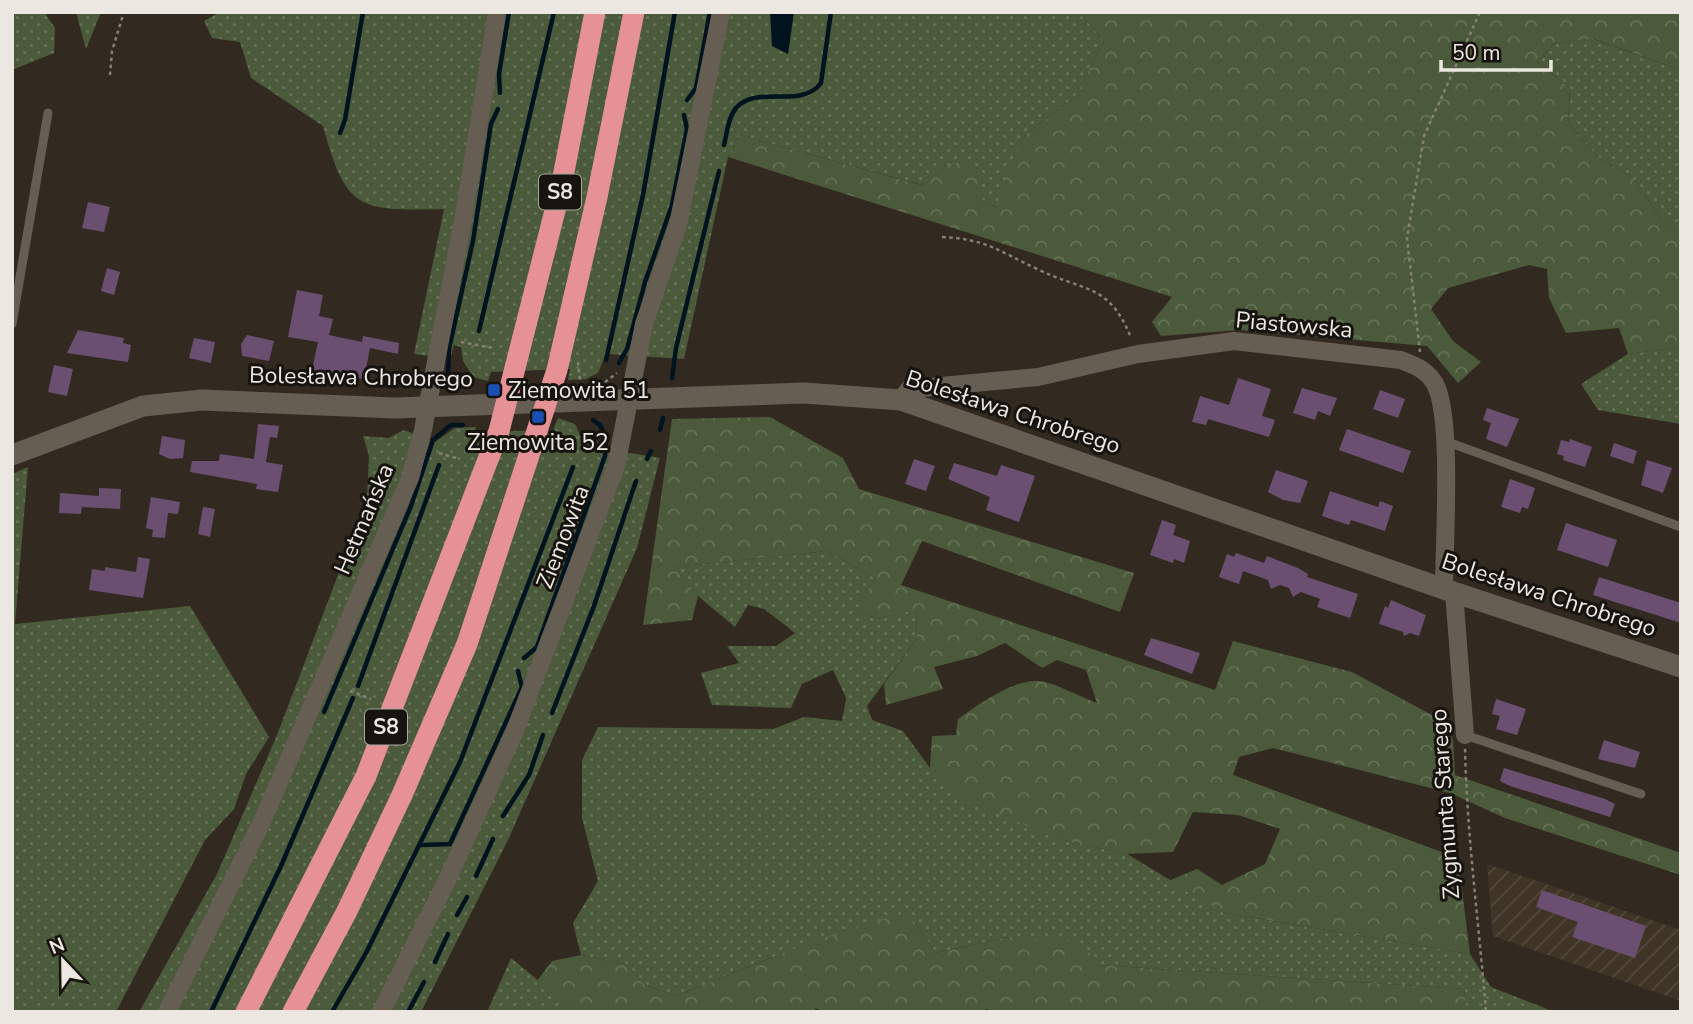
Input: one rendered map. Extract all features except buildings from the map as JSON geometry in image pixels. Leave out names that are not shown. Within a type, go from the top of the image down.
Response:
[{"type":"highway","name":"S8","points":[[246,1012],[366,776],[499,431],[561,187],[595,12]]},
{"type":"highway","name":"S8","points":[[293,1012],[347,911],[402,794],[467,644],[557,370],[597,197],[634,12]]},
{"type":"street","name":"Hetmańska","points":[[167,1012],[238,874],[407,486],[426,408],[464,215],[497,12]]},
{"type":"street","name":"Ziemowita","points":[[381,1012],[452,869],[514,733],[615,466],[631,400],[644,324],[678,225],[721,12]]},
{"type":"street","name":"Piastowska","points":[[901,400],[909,389],[1038,377],[1138,354],[1234,341],[1401,360],[1423,368]]},
{"type":"street","points":[[1423,368],[1436,385],[1445,440],[1449,590]]},
{"type":"street","name":"Bolesława Chrobrego","points":[[12,456],[102,420],[160,402],[202,400],[426,408],[804,393],[901,400],[1449,590],[1681,667]]},
{"type":"street","name":"Zygmunta Starego","points":[[1449,590],[1465,735]]},
{"type":"lane","points":[[12,324],[48,113]]},
{"type":"lane","points":[[1445,440],[1681,527]]},
{"type":"lane","points":[[1465,735],[1641,794]]},
{"type":"path","points":[[110,75],[112,51],[124,12]]},
{"type":"path","points":[[1423,368],[1416,335],[1407,239],[1424,136],[1480,12]]},
{"type":"path","points":[[942,236],[972,238],[1006,251],[1038,270],[1093,289],[1121,313],[1138,354]]},
{"type":"path","points":[[461,342],[493,348]]},
{"type":"path","points":[[577,355],[580,380]]},
{"type":"path","points":[[439,453],[460,458]]},
{"type":"path","points":[[350,691],[371,699]]},
{"type":"path","name":"Zygmunta Starego","points":[[1465,735],[1467,832],[1482,946],[1486,1012]]},
{"type":"shaded area","points":[[1487,864],[1681,930],[1681,1001],[1493,936]]},
{"type":"green space","points":[[12,12],[44,12],[55,28],[54,53],[12,70]]},
{"type":"green space","points":[[76,12],[101,12],[86,49]]},
{"type":"green space","points":[[220,12],[1079,12],[1104,41],[1076,96],[1025,135],[998,208],[981,199],[981,172],[947,165],[926,186],[739,135],[728,157],[684,359],[606,354],[598,373],[586,379],[568,380],[570,369],[491,372],[488,381],[473,377],[463,361],[461,347],[454,345],[450,359],[414,354],[444,209],[392,209],[360,200],[349,190],[340,175],[323,126],[251,78],[240,42],[212,38],[204,21]]},
{"type":"green space","points":[[1079,12],[1681,12],[1681,70],[1594,39],[1555,43],[1537,62],[1570,88],[1568,123],[1598,157],[1633,178],[1659,216],[1681,237],[1681,347],[1628,354],[1619,328],[1566,333],[1549,298],[1547,269],[1529,265],[1448,288],[1431,309],[1453,341],[1481,362],[1458,383],[1427,346],[1240,330],[1161,336],[1152,322],[1172,297],[728,157],[739,135],[925,186],[947,165],[964,161],[981,172],[981,199],[998,208],[998,192],[1025,135],[1076,96],[1104,41]]},
{"type":"green space","points":[[1593,39],[1681,70],[1681,237],[1659,216],[1633,178],[1598,157],[1568,123],[1570,88],[1537,62],[1555,43]]},
{"type":"green space","points":[[1681,347],[1681,424],[1598,410],[1581,384],[1628,354]]},
{"type":"green space","points":[[770,417],[843,458],[859,489],[1134,573],[1120,612],[922,541],[901,585],[1215,690],[1233,641],[1352,672],[1445,722],[1453,740],[1455,775],[1681,853],[1681,875],[1505,818],[1450,793],[1273,748],[1239,757],[1233,775],[1458,858],[1470,954],[1225,913],[1168,881],[1197,869],[1222,885],[1265,864],[1280,829],[1238,815],[1193,812],[1173,852],[1127,854],[1063,840],[968,802],[930,768],[932,736],[956,735],[958,719],[1007,688],[1029,681],[1052,684],[1097,703],[1086,670],[1057,660],[1042,668],[1005,643],[977,656],[934,667],[943,689],[886,705],[884,684],[917,638],[916,610],[878,618],[855,612],[875,578],[827,551],[674,567],[698,596],[692,620],[643,625],[672,419]]},
{"type":"green space","points":[[558,418],[575,424],[582,440],[603,443],[607,449],[660,458],[637,548],[508,840],[421,1012],[139,1012],[217,874],[277,735],[367,499],[369,456],[363,436],[388,438],[404,430],[435,442],[455,428],[476,427],[475,432],[553,430]]},
{"type":"green space","points":[[28,467],[15,624],[190,606],[269,737],[246,774],[234,809],[205,840],[116,1012],[12,1012],[12,474]]},
{"type":"green space","points":[[827,551],[875,578],[856,612],[878,618],[916,609],[917,638],[867,706],[872,720],[903,731],[930,768],[1063,840],[1127,854],[1225,913],[1470,954],[1491,987],[1555,1012],[1467,1012],[1464,989],[1098,965],[1009,937],[935,953],[916,923],[770,958],[676,996],[645,985],[625,964],[581,955],[573,923],[598,881],[582,818],[582,760],[598,727],[773,729],[804,717],[842,721],[846,698],[833,670],[802,684],[791,708],[712,705],[701,673],[739,663],[727,646],[776,646],[795,633],[764,609],[748,605],[735,627],[698,596],[673,567]]},
{"type":"green space","points":[[898,914],[916,923],[935,953],[1009,937],[1081,942],[1098,965],[1464,989],[1467,1012],[1000,1012],[986,1009],[984,1012],[826,1012],[815,1008],[816,1012],[577,1012],[537,981],[552,961],[581,955],[625,964],[645,985],[676,996],[811,942]]},
{"type":"green space","points":[[511,958],[577,1012],[487,1012]]},
{"type":"water","points":[[770,12],[794,12],[788,54],[772,46]]},
{"type":"waterway","points":[[340,133],[345,120],[363,12]]},
{"type":"waterway","points":[[500,93],[499,74],[509,12]]},
{"type":"waterway","points":[[479,331],[554,12]]},
{"type":"waterway","points":[[606,360],[643,195],[675,12]]},
{"type":"waterway","points":[[687,100],[696,88],[710,12]]},
{"type":"waterway","points":[[724,145],[731,116],[745,101],[802,95],[821,83],[831,12]]},
{"type":"waterway","points":[[463,386],[458,385],[448,375],[449,349],[473,241],[491,124],[498,109]]},
{"type":"waterway","points":[[619,363],[627,349],[645,282],[672,205],[687,129],[684,115]]},
{"type":"waterway","points":[[672,378],[676,348],[719,171]]},
{"type":"waterway","points":[[660,430],[663,418]]},
{"type":"waterway","points":[[524,658],[537,647],[605,456],[606,437],[600,425],[593,420]]},
{"type":"waterway","points":[[324,712],[411,506],[433,440],[451,425],[463,425]]},
{"type":"waterway","points":[[647,459],[651,451]]},
{"type":"waterway","points":[[358,686],[439,465]]},
{"type":"waterway","points":[[332,1012],[366,953],[460,762],[573,467]]},
{"type":"waterway","points":[[552,713],[594,606],[636,481]]},
{"type":"waterway","points":[[421,845],[450,844],[522,687],[518,671]]},
{"type":"waterway","points":[[211,1012],[281,866],[353,698]]},
{"type":"waterway","points":[[503,816],[529,775],[543,735]]},
{"type":"waterway","points":[[476,876],[493,839]]},
{"type":"waterway","points":[[457,915],[467,897]]},
{"type":"waterway","points":[[435,962],[448,934]]},
{"type":"waterway","points":[[408,1012],[424,982]]},
{"type":"place","name":"Ziemowita 51","points":[[494,390]]},
{"type":"place","name":"Ziemowita 52","points":[[538,417]]}]
